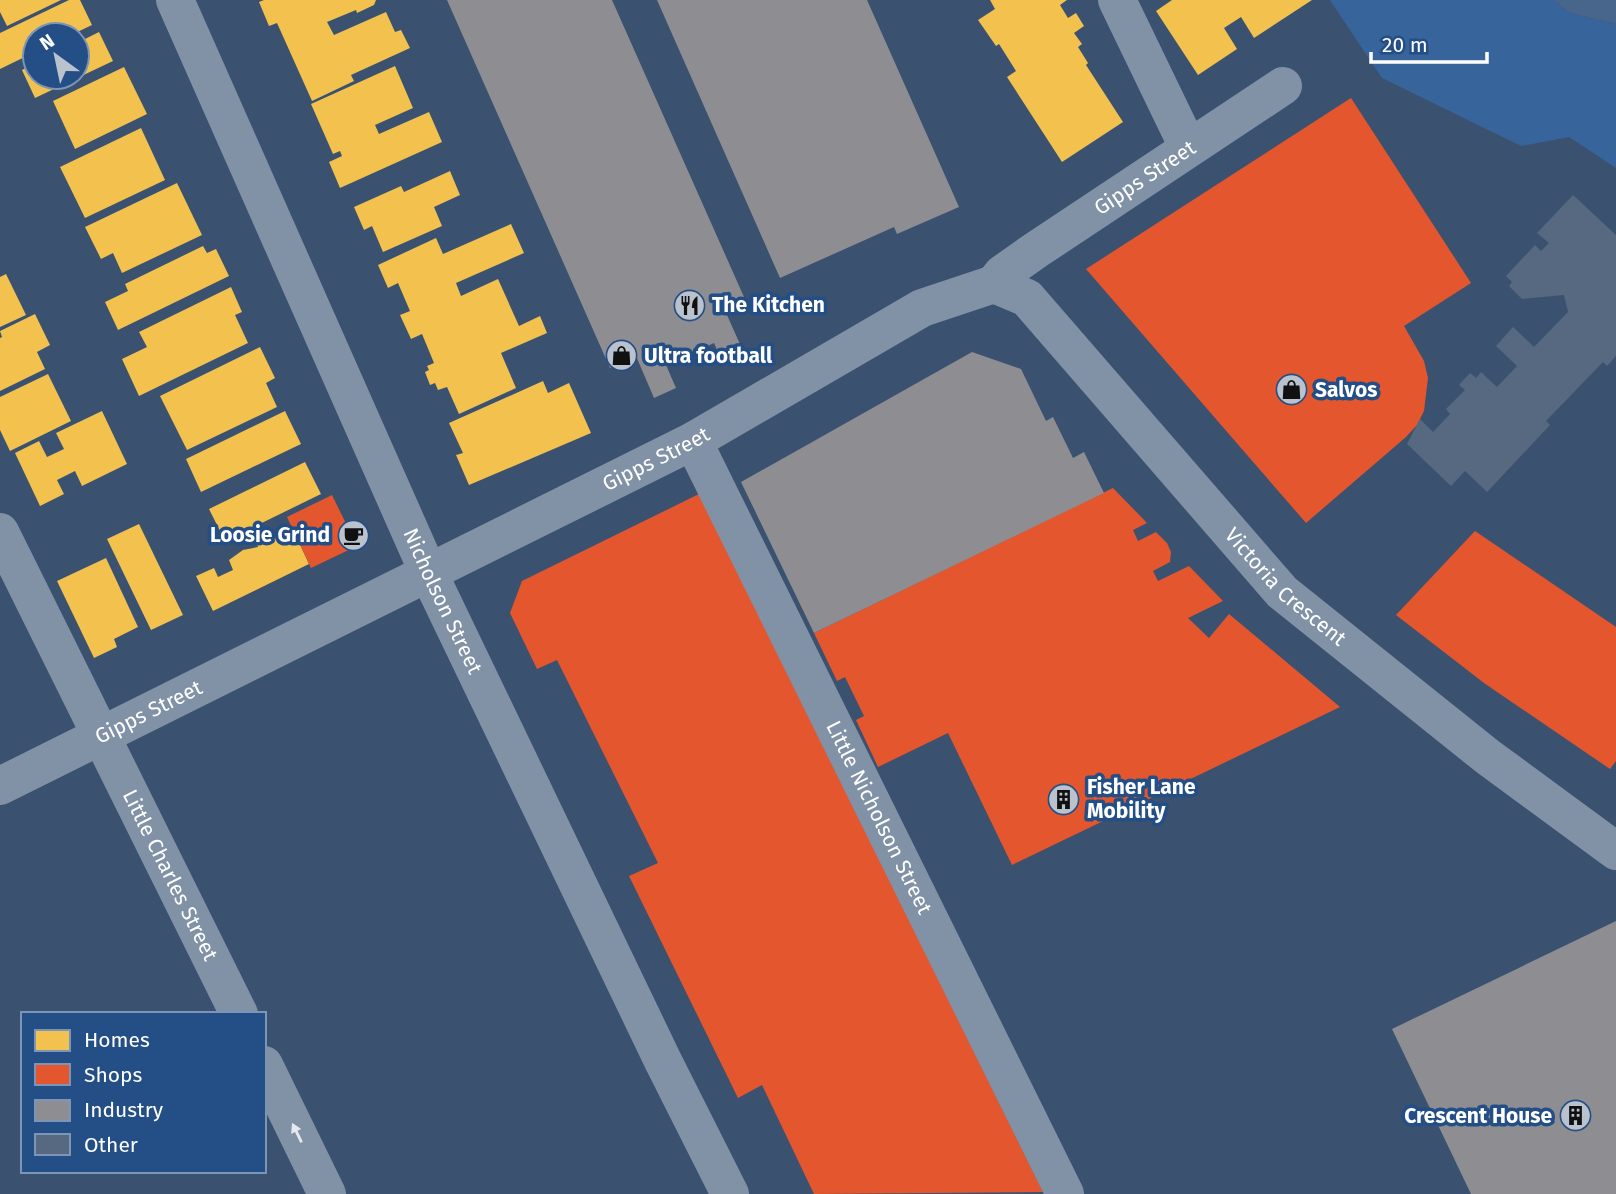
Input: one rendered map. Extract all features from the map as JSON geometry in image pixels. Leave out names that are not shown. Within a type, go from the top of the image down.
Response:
[{"type":"street","name":"Nicholson Street","points":[[175,0],[429,574],[663,1062],[730,1194]]},
{"type":"street","points":[[1117,0],[1188,147]]},
{"type":"street","name":"Gipps Street","points":[[0,786],[692,441],[922,309],[955,295],[994,284],[1002,274],[1188,147],[1283,86]]},
{"type":"street","name":"Victoria Crescent","points":[[994,284],[1027,298],[1282,592],[1488,757],[1616,851]]},
{"type":"street","name":"Little Nicholson Street","points":[[692,441],[1065,1194]]},
{"type":"street","name":"Little Charles Street","points":[[0,532],[238,1012]]},
{"type":"street","points":[[266,1069],[327,1194]]},
{"type":"shaded area","points":[[1330,0],[1554,0],[1570,13],[1616,24],[1616,168],[1569,137],[1521,146],[1382,78]]},
{"type":"shaded area","points":[[1554,0],[1616,0],[1616,24],[1570,13]]},
{"type":"building: Homes","points":[[0,0],[61,0],[7,26],[0,12]]},
{"type":"building: Homes","points":[[69,0],[80,0],[90,21],[25,21]]},
{"type":"building: Homes","points":[[376,0],[374,5],[357,13],[356,10],[327,22],[334,35],[386,12],[395,32],[401,30],[410,48],[351,75],[354,81],[312,101],[277,23],[269,26],[259,2]]},
{"type":"building: Homes","points":[[990,0],[1067,0],[1060,5],[1068,18],[1076,13],[1084,26],[1074,33],[1082,44],[1078,47],[1088,63],[1086,65],[1123,122],[1062,162],[1007,77],[1016,71],[999,44],[996,46],[978,20],[995,9]]},
{"type":"building: Homes","points":[[1172,0],[1312,0],[1254,38],[1241,17],[1224,28],[1237,49],[1198,75],[1156,11]]},
{"type":"building: Homes","points":[[21,23],[21,59],[0,69],[0,33]]},
{"type":"building: Homes","points":[[99,32],[113,61],[91,71],[91,36]]},
{"type":"building: Homes","points":[[395,66],[413,108],[375,125],[379,134],[429,112],[442,142],[340,188],[329,162],[342,156],[340,151],[333,154],[311,104]]},
{"type":"building: Homes","points":[[124,67],[147,114],[75,149],[53,101],[74,91],[91,91],[91,83]]},
{"type":"building: Homes","points":[[32,91],[50,91],[35,98]]},
{"type":"building: Homes","points":[[141,128],[165,180],[85,218],[60,167]]},
{"type":"building: Homes","points":[[450,171],[460,195],[434,207],[442,226],[383,252],[372,226],[364,230],[354,207],[401,186],[404,192]]},
{"type":"building: Homes","points":[[177,183],[202,235],[122,273],[113,253],[101,259],[85,227]]},
{"type":"building: Homes","points":[[511,224],[524,253],[456,283],[461,296],[498,279],[519,326],[540,316],[547,333],[501,353],[516,388],[459,414],[447,387],[438,390],[435,383],[430,385],[425,372],[429,370],[427,366],[434,363],[422,334],[411,339],[400,315],[410,311],[398,283],[388,288],[378,265],[436,238],[443,254]]},
{"type":"building: Homes","points":[[203,246],[207,253],[216,249],[229,276],[118,330],[105,302],[128,291],[125,284]]},
{"type":"building: Homes","points":[[6,274],[26,315],[0,327],[0,277]]},
{"type":"building: Homes","points":[[231,287],[242,312],[235,315],[248,343],[139,396],[122,359],[147,347],[139,332]]},
{"type":"building: Homes","points":[[35,314],[50,345],[37,352],[45,369],[0,391],[0,331]]},
{"type":"building: Homes","points":[[260,347],[275,378],[266,383],[277,407],[187,450],[160,396]]},
{"type":"building: Homes","points":[[48,374],[71,421],[10,451],[0,430],[0,397]]},
{"type":"building: Homes","points":[[543,381],[548,393],[569,383],[591,433],[469,485],[456,455],[463,453],[449,423]]},
{"type":"building: Homes","points":[[102,411],[127,464],[82,486],[75,471],[57,480],[64,494],[40,506],[15,453],[39,441],[47,457],[64,449],[56,433]]},
{"type":"building: Homes","points":[[285,411],[301,444],[201,492],[186,459]]},
{"type":"building: Homes","points":[[305,462],[321,494],[225,541],[209,509]]},
{"type":"building: Homes","points":[[139,524],[183,615],[151,630],[107,539]]},
{"type":"building: Homes","points":[[292,527],[309,564],[213,611],[196,576],[214,568],[218,577],[233,570],[229,560],[243,550],[258,547],[254,539],[272,531],[275,535]]},
{"type":"building: Homes","points":[[106,558],[138,627],[114,639],[117,647],[94,658],[57,581]]},
{"type":"building: Shops","points":[[1351,98],[1471,283],[1404,326],[1424,361],[1428,378],[1424,411],[1417,425],[1306,523],[1086,269]]},
{"type":"building: Shops","points":[[1113,488],[1147,523],[1133,530],[1138,541],[1156,532],[1167,543],[1171,552],[1170,562],[1153,571],[1158,581],[1189,566],[1223,601],[1188,618],[1209,638],[1229,614],[1340,707],[1012,865],[948,733],[878,767],[856,720],[864,716],[845,677],[837,681],[814,633]]},
{"type":"building: Shops","points":[[699,494],[1043,1192],[814,1194],[762,1085],[738,1098],[629,876],[658,863],[557,660],[537,669],[510,613],[522,581]]},
{"type":"building: Shops","points":[[332,495],[357,546],[311,568],[287,517]]},
{"type":"building: Shops","points":[[1475,531],[1616,627],[1616,761],[1610,769],[1484,683],[1396,615]]},
{"type":"building: Industry","points":[[447,0],[612,0],[748,306],[727,315],[743,351],[722,361],[714,343],[666,365],[676,388],[654,398],[636,356],[610,368]]},
{"type":"building: Industry","points":[[657,0],[867,0],[959,207],[897,234],[894,227],[780,278]]},
{"type":"building: Industry","points":[[972,352],[1021,369],[1046,421],[1053,417],[1073,458],[1084,452],[1104,493],[814,633],[741,482]]},
{"type":"building: Industry","points":[[1616,921],[1616,1194],[1471,1194],[1392,1029]]},
{"type":"building: Other","points":[[1573,195],[1616,235],[1616,356],[1607,366],[1603,362],[1546,421],[1550,425],[1487,492],[1465,471],[1451,486],[1407,444],[1420,419],[1433,432],[1450,414],[1446,409],[1465,390],[1459,385],[1470,373],[1476,378],[1481,372],[1497,387],[1517,366],[1496,346],[1513,327],[1534,347],[1568,312],[1564,295],[1522,299],[1509,286],[1512,282],[1506,276],[1535,245],[1541,251],[1549,243],[1537,233]]},
{"type":"place","name":"The Kitchen","points":[[689,305]]},
{"type":"place","name":"Ultra football","points":[[621,356]]},
{"type":"place","name":"Salvos","points":[[1292,390]]},
{"type":"place","name":"Loosie Grind","points":[[353,535]]},
{"type":"place","name":"Fisher Lane Mobility","points":[[1064,799]]},
{"type":"place","name":"Crescent House","points":[[1575,1116]]}]
